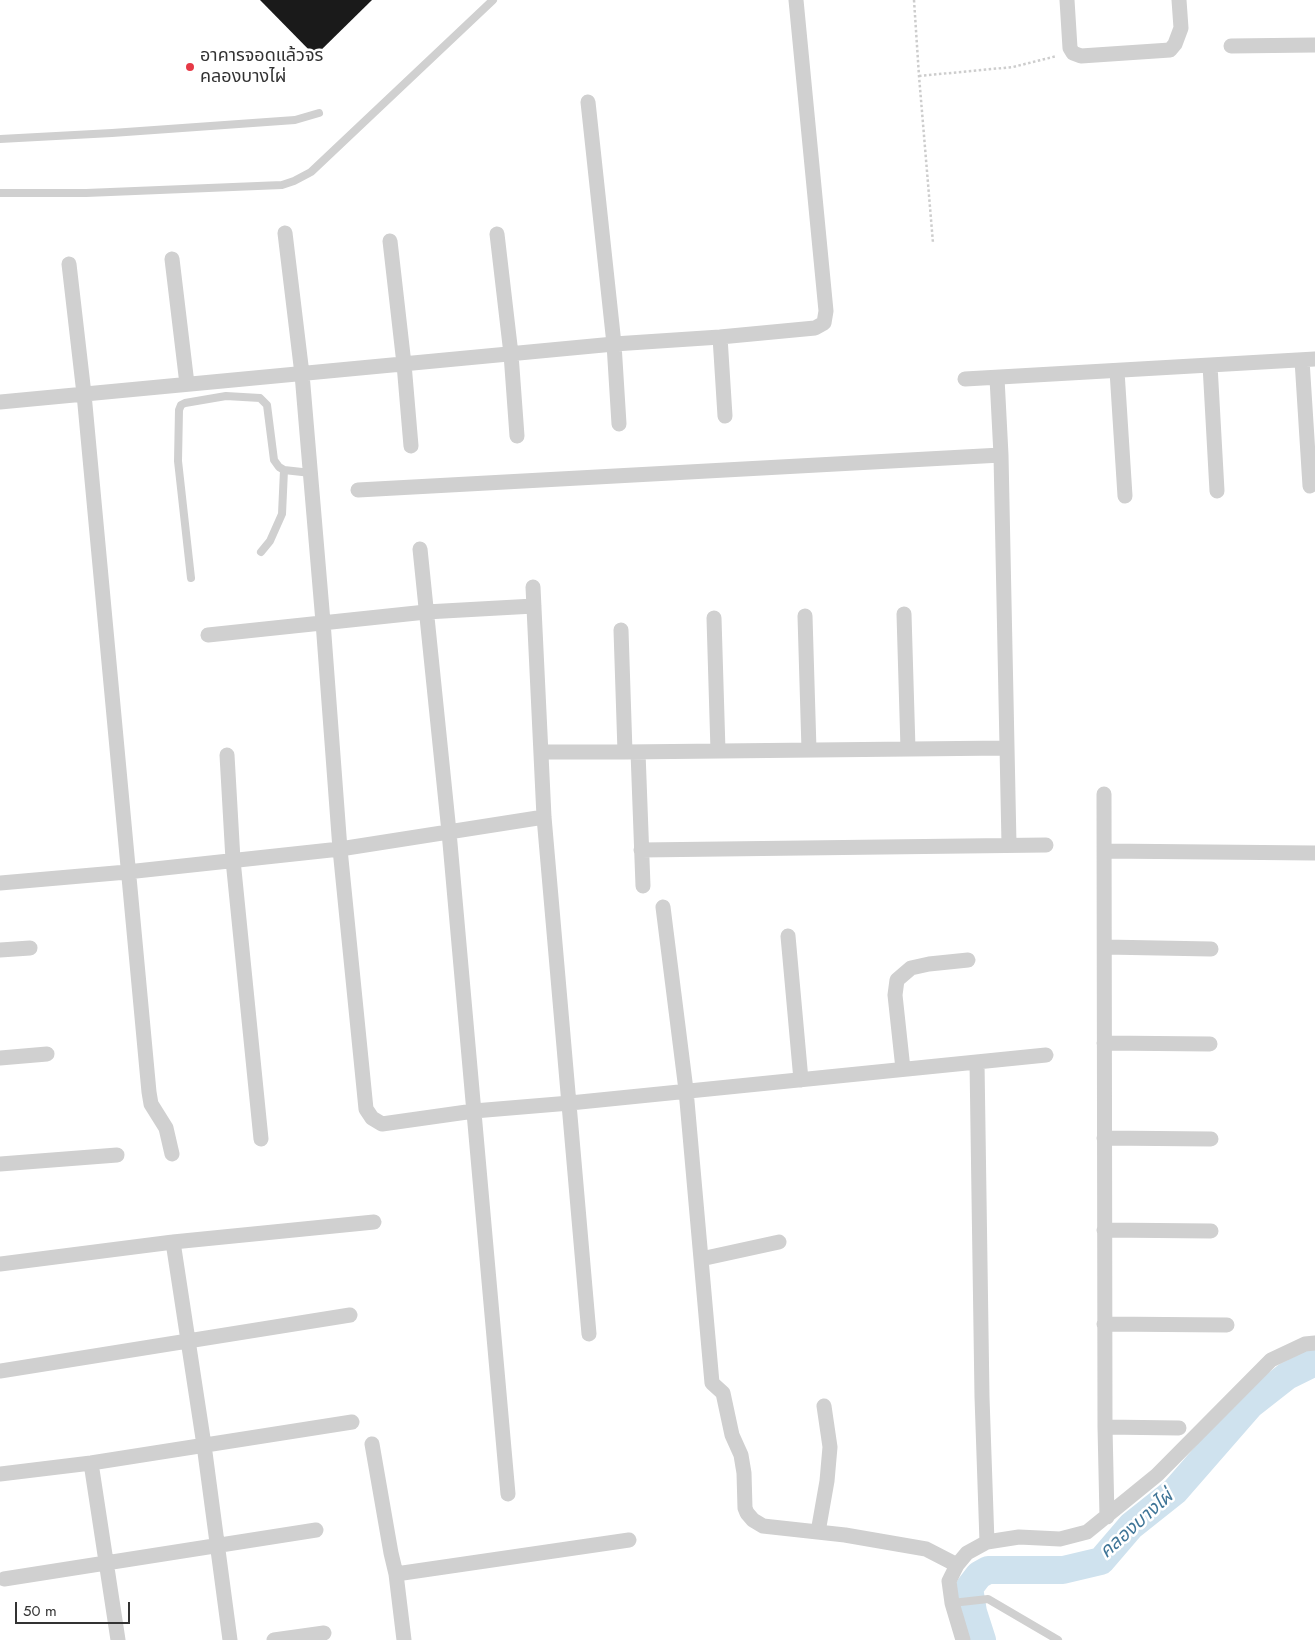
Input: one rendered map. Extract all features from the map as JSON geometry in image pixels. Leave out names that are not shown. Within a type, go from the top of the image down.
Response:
[{"type":"street","points":[[0,402],[614,344],[720,338],[815,328],[824,322],[826,311],[796,0]]},
{"type":"street","points":[[1067,0],[1070,48],[1073,53],[1081,56],[1170,50],[1175,44],[1181,28],[1179,0]]},
{"type":"street","points":[[1231,46],[1315,45]]},
{"type":"street","points":[[588,102],[614,344],[619,424]]},
{"type":"street","points":[[285,233],[302,374],[340,849],[366,1109],[372,1118],[382,1124],[474,1111],[1046,1055]]},
{"type":"street","points":[[497,234],[510,354],[516,436]]},
{"type":"street","points":[[390,241],[411,446]]},
{"type":"street","points":[[172,259],[187,384]]},
{"type":"street","points":[[69,264],[84,394],[127,872],[149,1092],[151,1104],[166,1128],[172,1154]]},
{"type":"street","points":[[720,338],[725,416]]},
{"type":"street","points":[[965,379],[1309,360],[1310,486]]},
{"type":"street","points":[[1210,365],[1218,492]]},
{"type":"street","points":[[1117,371],[1125,496]]},
{"type":"street","points":[[997,378],[1001,455],[1009,844]]},
{"type":"street","points":[[358,490],[1001,455]]},
{"type":"street","points":[[420,549],[449,832],[508,1494]]},
{"type":"street","points":[[533,587],[544,817],[589,1334]]},
{"type":"street","points":[[208,635],[426,612],[534,606]]},
{"type":"street","points":[[904,614],[908,749]]},
{"type":"street","points":[[805,616],[809,750]]},
{"type":"street","points":[[714,618],[718,751]]},
{"type":"street","points":[[621,630],[631,752],[642,850],[643,886]]},
{"type":"street","points":[[541,752],[1006,748]]},
{"type":"street","points":[[227,755],[233,860],[260,1139]]},
{"type":"street","points":[[1104,794],[1104,1427],[1107,1517]]},
{"type":"street","points":[[0,884],[340,849],[544,817]]},
{"type":"street","points":[[642,850],[1046,845]]},
{"type":"street","points":[[1104,851],[1315,853]]},
{"type":"street","points":[[663,907],[686,1090],[712,1383],[723,1393],[732,1435],[742,1454],[744,1508],[753,1520],[762,1526],[845,1535],[926,1549],[958,1565]]},
{"type":"street","points":[[788,936],[801,1080]]},
{"type":"street","points":[[1104,947],[1211,948]]},
{"type":"street","points":[[0,950],[30,948]]},
{"type":"street","points":[[904,1069],[895,995],[897,980],[911,968],[968,960]]},
{"type":"street","points":[[1104,1043],[1210,1044]]},
{"type":"street","points":[[0,1058],[47,1054]]},
{"type":"street","points":[[977,1062],[982,1397],[987,1542]]},
{"type":"street","points":[[1104,1138],[1210,1139]]},
{"type":"street","points":[[0,1164],[117,1155]]},
{"type":"street","points":[[0,1264],[173,1242],[374,1222]]},
{"type":"street","points":[[1104,1230],[1210,1231]]},
{"type":"street","points":[[173,1242],[204,1445],[230,1640]]},
{"type":"street","points":[[701,1259],[779,1242]]},
{"type":"street","points":[[0,1371],[350,1315]]},
{"type":"street","points":[[1104,1324],[1228,1325]]},
{"type":"street","points":[[963,1640],[949,1581],[958,1565],[968,1553],[987,1542],[1018,1537],[1060,1538],[1087,1532],[1157,1474],[1271,1360],[1305,1344],[1315,1342]]},
{"type":"street","points":[[818,1532],[827,1481],[830,1448],[824,1406]]},
{"type":"street","points":[[0,1474],[91,1463],[352,1422]]},
{"type":"street","points":[[1104,1427],[1178,1428]]},
{"type":"street","points":[[372,1444],[396,1574],[404,1640]]},
{"type":"street","points":[[91,1463],[118,1640]]},
{"type":"street","points":[[4,1578],[316,1530]]},
{"type":"street","points":[[396,1574],[629,1540]]},
{"type":"street","points":[[274,1640],[324,1633]]},
{"type":"lane","points":[[0,193],[282,186],[311,172],[493,0]]},
{"type":"lane","points":[[0,139],[295,120],[319,112]]},
{"type":"lane","points":[[191,578],[178,461],[179,410],[184,403],[226,396],[260,398],[267,405],[274,460],[284,470],[310,473]]},
{"type":"lane","points":[[260,552],[270,541],[282,514],[284,470]]},
{"type":"lane","points":[[954,1602],[988,1599],[1058,1640]]},
{"type":"path","points":[[914,0],[933,243]]},
{"type":"path","points":[[919,76],[1013,67],[1073,53]]},
{"type":"building","points":[[260,0],[372,0],[315,56]]},
{"type":"waterway","name":"คลองบางไผ่","points":[[982,1640],[973,1612],[969,1588],[979,1575],[988,1570],[1063,1570],[1101,1561],[1131,1526],[1175,1491],[1250,1405],[1287,1376],[1315,1362]]},
{"type":"place","name":"อาคารจอดแล้วจร คลองบางไผ่","points":[[190,67]]}]
